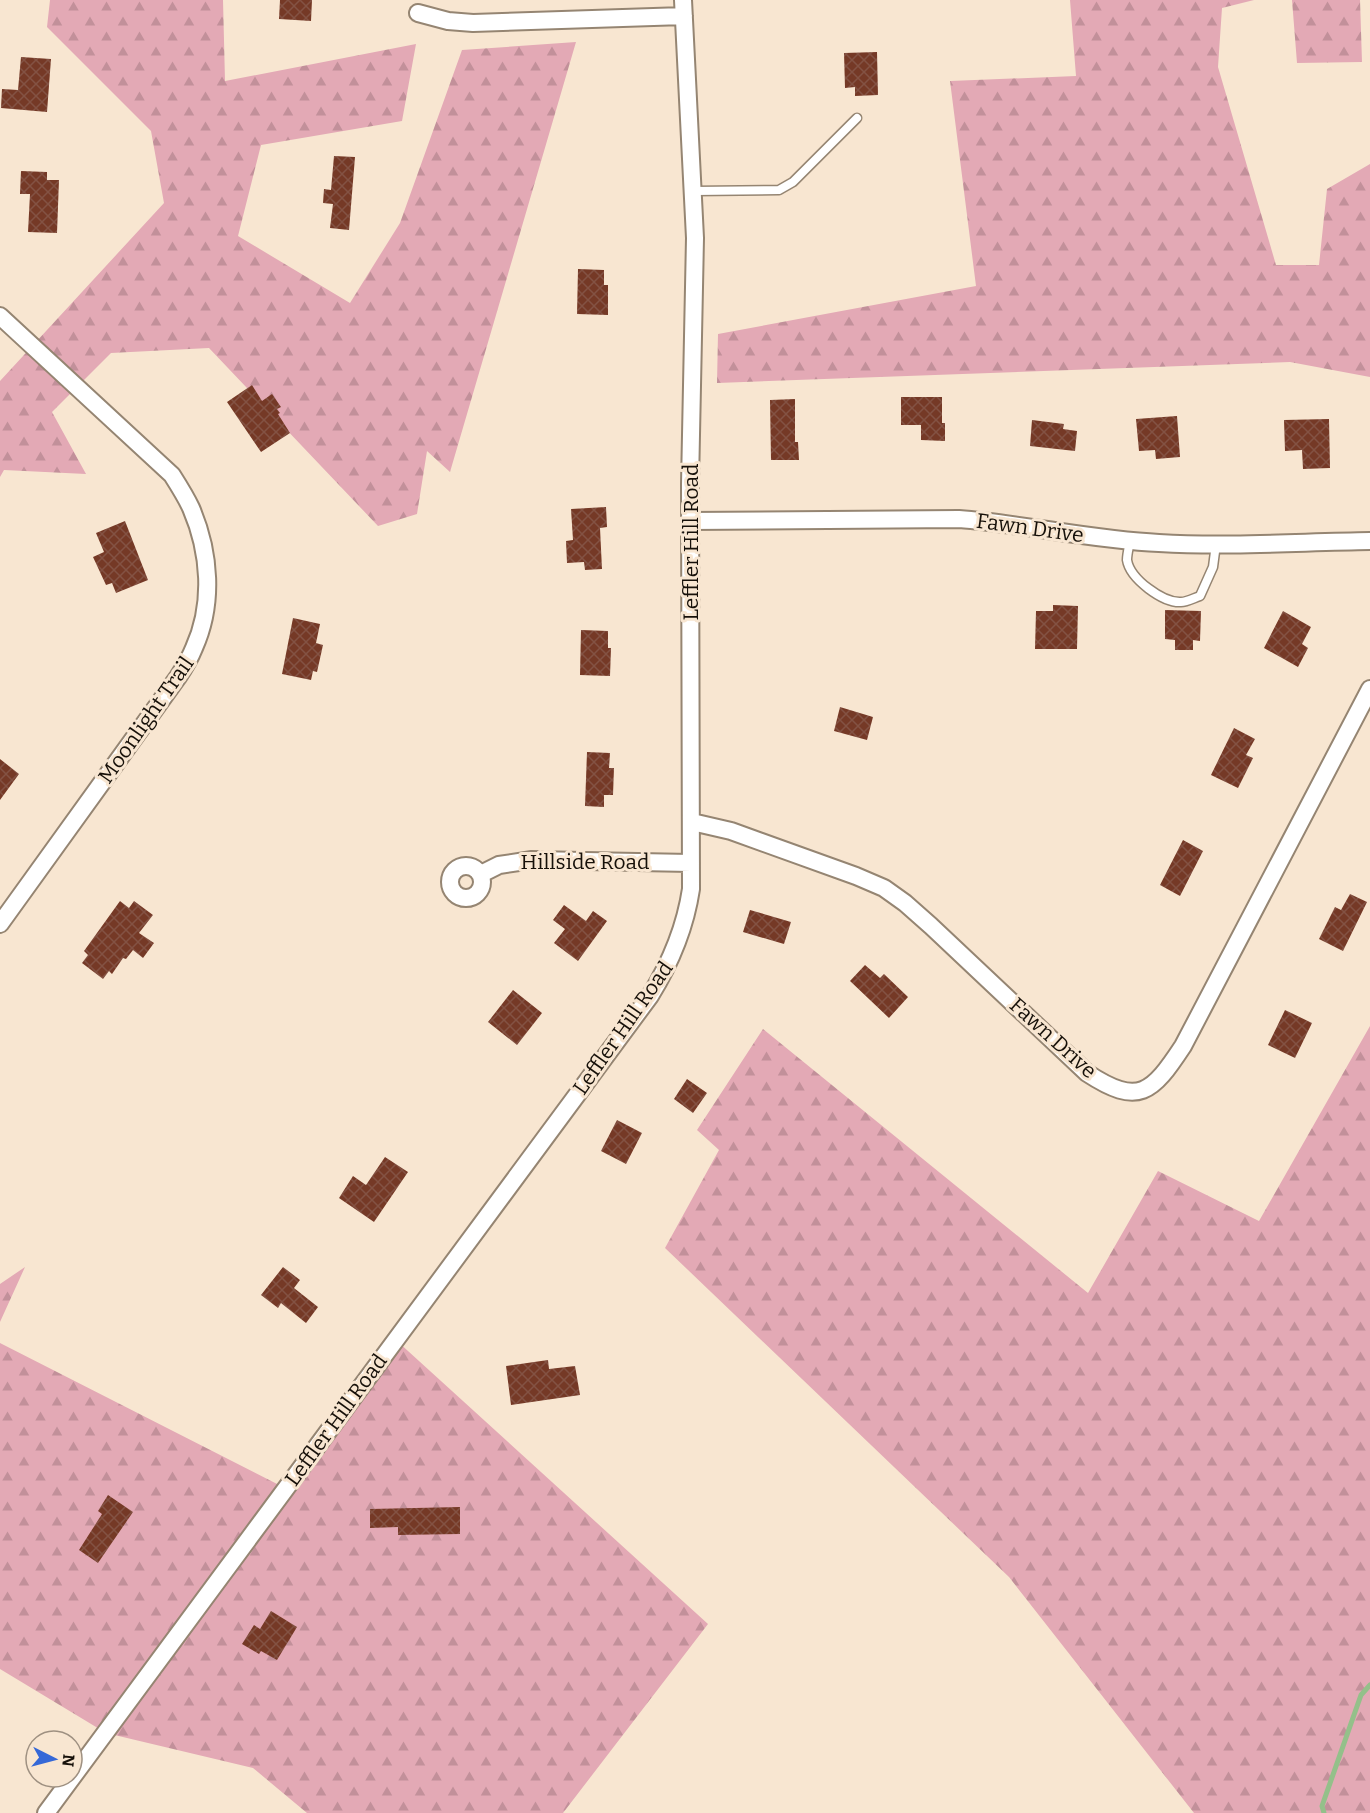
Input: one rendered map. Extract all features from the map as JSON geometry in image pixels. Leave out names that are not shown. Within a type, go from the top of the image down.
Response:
[{"type":"street","points":[[418,13],[448,21],[473,23],[683,8]]},
{"type":"street","name":"Leffler Hill Road","points":[[46,1813],[650,996],[666,970],[678,943],[687,916],[691,889],[690,521],[695,301],[694,190],[683,8]]},
{"type":"street","name":"Moonlight Trail","points":[[0,316],[172,476],[190,506],[201,535],[207,566],[207,594],[203,623],[194,649],[178,677],[0,924]]},
{"type":"street","name":"Fawn Drive","points":[[690,521],[959,519],[1158,543],[1370,541]]},
{"type":"street","name":"Fawn Drive","points":[[692,822],[741,834],[884,888],[931,926],[1088,1073],[1104,1084],[1139,1093],[1155,1084],[1183,1046],[1370,689]]},
{"type":"street","name":"Hillside Road","points":[[481,874],[499,865],[532,860],[691,863]]},
{"type":"lane","points":[[694,190],[779,190],[793,182],[857,118]]},
{"type":"lane","points":[[1130,541],[1127,561],[1136,578],[1166,599],[1181,602],[1200,596],[1213,567],[1216,544]]},
{"type":"green space","points":[[50,0],[223,0],[225,81],[416,44],[402,121],[261,145],[238,236],[350,303],[400,223],[462,50],[576,42],[450,472],[427,451],[417,514],[378,526],[209,348],[111,353],[52,412],[86,474],[4,470],[0,477],[0,381],[164,203],[151,131],[47,27]]},
{"type":"green space","points":[[1070,0],[1254,0],[1222,8],[1218,67],[1276,265],[1319,265],[1327,189],[1370,164],[1370,377],[1290,362],[717,383],[718,334],[976,286],[950,81],[1076,76]]},
{"type":"green space","points":[[1292,0],[1360,0],[1362,62],[1297,63]]},
{"type":"green space","points":[[1370,1026],[1370,1813],[1194,1813],[1009,1577],[665,1248],[719,1150],[697,1130],[763,1029],[1088,1293],[1158,1171],[1259,1221]]},
{"type":"green space","points":[[25,1267],[0,1322],[0,1284]]},
{"type":"green space","points":[[397,1341],[708,1624],[563,1813],[307,1813],[253,1768],[106,1733],[0,1669],[0,1343],[285,1488]]},
{"type":"building","points":[[280,0],[312,0],[311,21],[279,19]]},
{"type":"building","points":[[877,52],[878,95],[855,96],[855,87],[845,88],[844,53]]},
{"type":"building","points":[[21,57],[51,59],[47,112],[1,108],[2,89],[18,90]]},
{"type":"building","points":[[334,156],[355,157],[349,230],[330,228],[333,204],[323,203],[324,189],[331,190]]},
{"type":"building","points":[[21,171],[47,172],[47,180],[59,180],[57,233],[28,232],[30,194],[20,194]]},
{"type":"building","points":[[578,269],[604,270],[604,285],[608,285],[608,315],[577,314]]},
{"type":"building","points":[[252,385],[262,401],[272,394],[281,407],[277,409],[280,413],[278,414],[290,433],[261,452],[227,402]]},
{"type":"building","points":[[901,397],[942,397],[945,441],[921,440],[921,425],[901,425]]},
{"type":"building","points":[[795,399],[795,442],[798,442],[799,460],[771,460],[770,400]]},
{"type":"building","points":[[1177,416],[1180,457],[1156,459],[1155,450],[1139,451],[1136,419]]},
{"type":"building","points":[[1329,419],[1330,468],[1303,469],[1302,450],[1285,451],[1284,420]]},
{"type":"building","points":[[1032,420],[1064,424],[1063,429],[1077,431],[1075,451],[1030,446]]},
{"type":"building","points":[[606,507],[607,527],[600,528],[602,569],[585,570],[584,562],[567,563],[566,541],[573,540],[571,509]]},
{"type":"building","points":[[125,521],[148,580],[116,593],[112,583],[106,585],[93,557],[104,552],[96,533]]},
{"type":"building","points":[[1053,605],[1078,606],[1077,649],[1035,649],[1036,611],[1053,611]]},
{"type":"building","points":[[1165,610],[1201,611],[1200,641],[1193,640],[1193,650],[1175,650],[1175,640],[1165,639]]},
{"type":"building","points":[[1283,611],[1311,627],[1302,644],[1308,648],[1298,667],[1264,648]]},
{"type":"building","points":[[293,618],[320,624],[316,643],[323,645],[317,672],[313,671],[311,680],[282,674]]},
{"type":"building","points":[[581,630],[608,631],[608,648],[611,648],[610,676],[580,675]]},
{"type":"building","points":[[840,707],[873,717],[867,740],[834,731]]},
{"type":"building","points":[[1234,728],[1255,739],[1246,755],[1253,758],[1238,788],[1211,775]]},
{"type":"building","points":[[587,752],[610,753],[609,768],[614,768],[613,795],[604,795],[604,807],[585,806]]},
{"type":"building","points":[[0,759],[19,774],[0,800]]},
{"type":"building","points":[[1183,840],[1203,851],[1180,896],[1160,885]]},
{"type":"building","points":[[1350,894],[1367,902],[1343,951],[1319,939],[1335,907],[1341,910]]},
{"type":"building","points":[[120,901],[129,908],[134,901],[153,915],[139,933],[154,943],[143,958],[133,950],[126,959],[123,958],[112,974],[109,971],[103,979],[82,963],[88,955],[84,951]]},
{"type":"building","points":[[564,905],[586,921],[593,911],[607,921],[578,961],[554,943],[565,929],[553,920]]},
{"type":"building","points":[[750,910],[791,922],[784,944],[743,932]]},
{"type":"building","points":[[865,965],[880,978],[884,974],[908,997],[889,1018],[850,981]]},
{"type":"building","points":[[513,990],[542,1013],[517,1045],[488,1022]]},
{"type":"building","points":[[1285,1010],[1312,1023],[1295,1058],[1268,1045]]},
{"type":"building","points":[[687,1079],[707,1093],[693,1113],[674,1099]]},
{"type":"building","points":[[617,1120],[642,1133],[626,1164],[601,1151]]},
{"type":"building","points":[[385,1157],[408,1172],[374,1222],[339,1198],[353,1176],[366,1185]]},
{"type":"building","points":[[283,1267],[300,1280],[294,1288],[318,1307],[306,1323],[281,1303],[278,1308],[261,1295]]},
{"type":"building","points":[[548,1360],[549,1369],[575,1366],[580,1395],[511,1405],[506,1366]]},
{"type":"building","points":[[108,1495],[133,1512],[98,1563],[79,1550],[102,1514],[98,1511]]},
{"type":"building","points":[[460,1507],[460,1534],[398,1535],[398,1527],[370,1528],[370,1509]]},
{"type":"building","points":[[271,1611],[297,1627],[277,1660],[261,1651],[259,1654],[242,1644],[254,1625],[260,1629]]},
{"type":"waterway","points":[[1324,1813],[1322,1806],[1361,1695],[1370,1685]]}]
